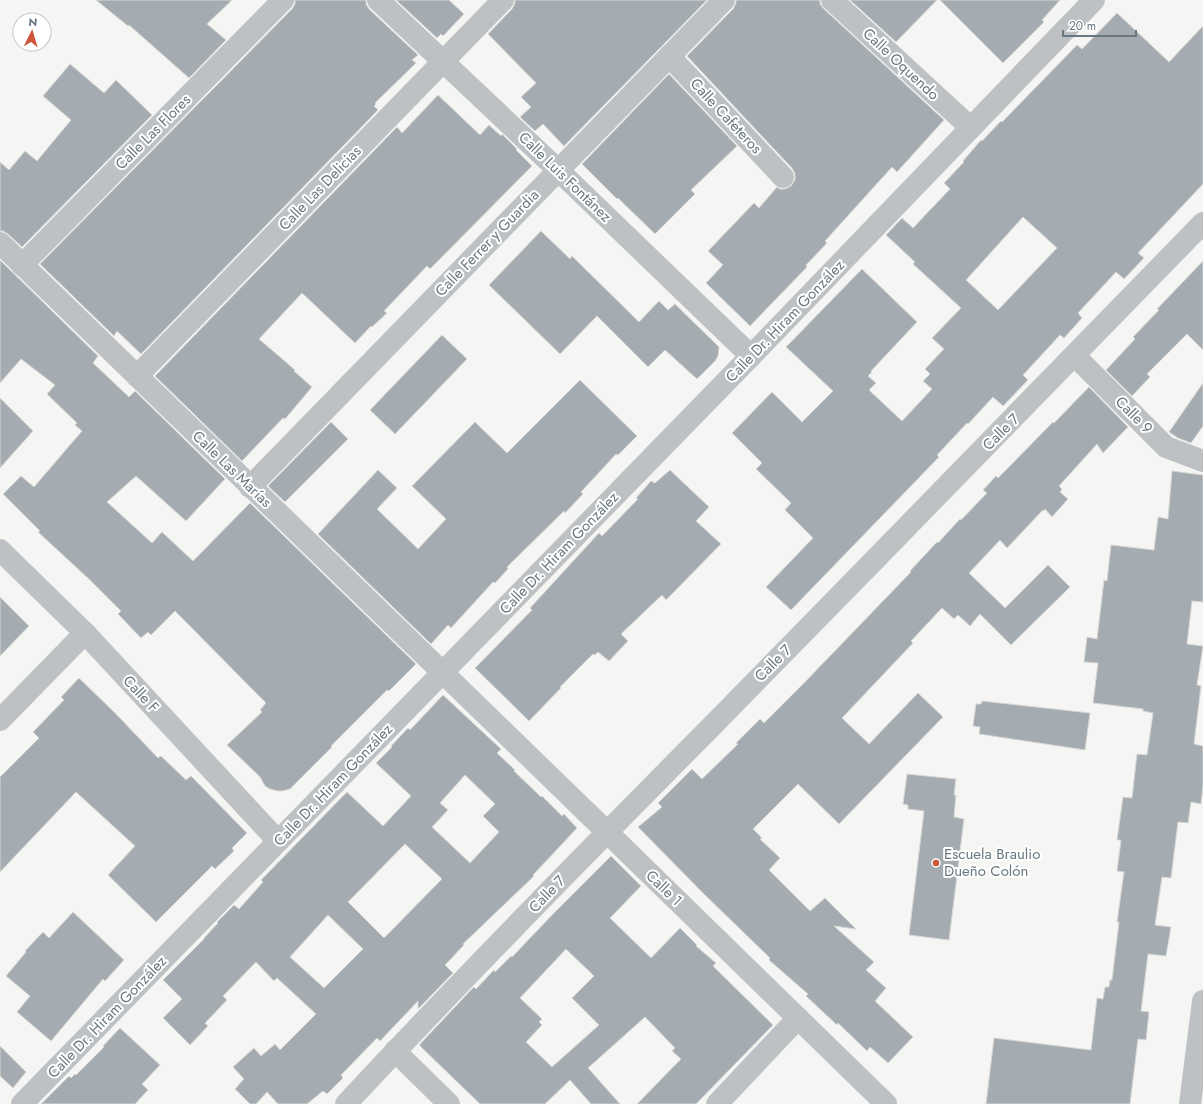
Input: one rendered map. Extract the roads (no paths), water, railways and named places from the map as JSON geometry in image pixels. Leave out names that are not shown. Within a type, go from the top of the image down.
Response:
[{"type":"street","name":"Calle Las Flores","points":[[22,265],[283,0]]},
{"type":"street","name":"Calle Luis Fontánez","points":[[378,0],[558,170],[751,356]]},
{"type":"street","name":"Calle Las Delicias","points":[[137,376],[503,0]]},
{"type":"street","name":"Calle Ferrer y Guardia","points":[[250,487],[724,0]]},
{"type":"street","name":"Calle Oquendo","points":[[832,0],[971,128]]},
{"type":"street","name":"Calle Dr. Hiram González","points":[[22,1104],[751,356],[1094,0]]},
{"type":"street","name":"Calle Cafeteros","points":[[669,56],[783,176]]},
{"type":"street","name":"Calle 7","points":[[346,1104],[395,1051],[607,832],[1075,356],[1203,223]]},
{"type":"street","name":"Calle Las Marías","points":[[0,244],[442,672]]},
{"type":"street","name":"Calle 9","points":[[1075,356],[1166,447],[1203,461]]},
{"type":"street","name":"Calle F","points":[[0,550],[85,633],[278,841]]},
{"type":"street","points":[[0,720],[85,633]]},
{"type":"street","name":"Calle 1","points":[[442,672],[886,1104]]},
{"type":"street","points":[[1190,1104],[1203,1001]]},
{"type":"street","points":[[717,1104],[798,1018]]},
{"type":"street","points":[[395,1051],[449,1104]]},
{"type":"place","name":"Escuela Braulio Dueño Colón","points":[[936,863]]}]
